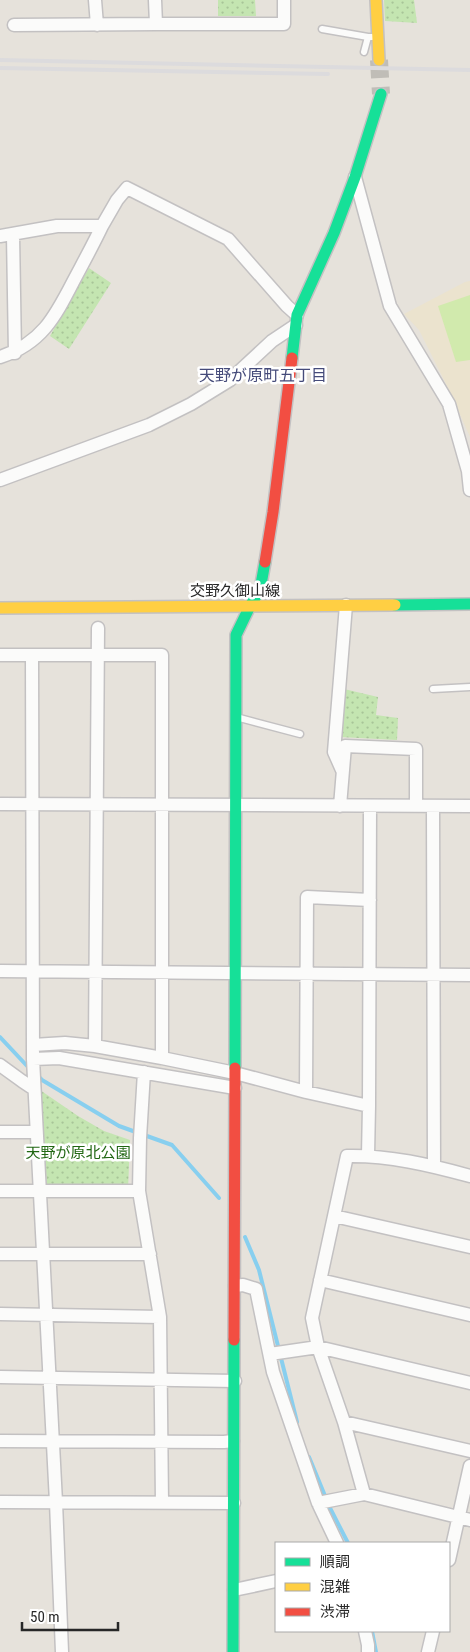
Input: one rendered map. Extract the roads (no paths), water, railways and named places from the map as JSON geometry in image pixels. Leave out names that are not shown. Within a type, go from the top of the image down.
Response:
[{"type":"street","points":[[95,0],[97,25]]},
{"type":"street","points":[[155,0],[156,24]]},
{"type":"street","points":[[14,25],[284,24],[284,0]]},
{"type":"street","points":[[376,0],[373,37],[379,60]]},
{"type":"street","points":[[233,1652],[236,635],[260,590],[296,320],[334,233],[381,94]]},
{"type":"street","points":[[354,177],[390,306],[449,404],[468,471],[470,490]]},
{"type":"street","points":[[0,357],[15,353],[36,338],[55,316],[102,226],[117,200],[127,188],[228,239],[296,320]]},
{"type":"street","points":[[15,353],[6,235],[57,226],[102,226]]},
{"type":"street","points":[[0,480],[149,425],[191,404],[230,380],[296,320]]},
{"type":"street","name":"交野久御山線","points":[[0,608],[470,604]]},
{"type":"street","points":[[343,772],[334,752],[346,605]]},
{"type":"street","points":[[95,1046],[98,628]]},
{"type":"street","points":[[0,655],[162,655],[162,1058]]},
{"type":"street","points":[[32,655],[32,1045],[50,1378],[62,1652]]},
{"type":"street","points":[[340,806],[345,746],[416,749],[416,806]]},
{"type":"street","points":[[0,804],[470,806]]},
{"type":"street","points":[[368,1155],[370,806]]},
{"type":"street","points":[[433,806],[434,1166]]},
{"type":"street","points":[[306,1092],[307,897],[370,900]]},
{"type":"street","points":[[0,971],[470,975]]},
{"type":"street","points":[[32,1045],[65,1043],[95,1046],[162,1058],[235,1073],[369,1106]]},
{"type":"street","points":[[33,1059],[59,1058],[235,1088]]},
{"type":"street","points":[[0,1065],[34,1089]]},
{"type":"street","points":[[144,1072],[139,1191],[160,1317],[162,1503]]},
{"type":"street","points":[[0,1132],[36,1132]]},
{"type":"street","points":[[364,1494],[344,1422],[318,1347],[312,1318],[347,1156],[368,1155],[434,1166],[470,1176]]},
{"type":"street","points":[[0,1191],[139,1191]]},
{"type":"street","points":[[334,1216],[470,1247]]},
{"type":"street","points":[[0,1254],[150,1254]]},
{"type":"street","points":[[320,1280],[470,1315]]},
{"type":"street","points":[[235,1286],[243,1285],[256,1290],[273,1372],[318,1503],[337,1542]]},
{"type":"street","points":[[0,1314],[160,1317]]},
{"type":"street","points":[[270,1354],[318,1347],[470,1383]]},
{"type":"street","points":[[0,1377],[234,1382]]},
{"type":"street","points":[[344,1422],[470,1451]]},
{"type":"street","points":[[0,1441],[234,1441]]},
{"type":"street","points":[[450,1557],[464,1519],[470,1466]]},
{"type":"street","points":[[318,1503],[364,1494],[464,1519]]},
{"type":"street","points":[[0,1502],[234,1503]]},
{"type":"street","points":[[234,1590],[275,1581]]},
{"type":"street","points":[[365,1632],[368,1652]]},
{"type":"street","points":[[428,1652],[433,1632]]},
{"type":"lane","points":[[322,29],[373,37],[364,52]]},
{"type":"lane","points":[[433,688],[470,687]]},
{"type":"lane","points":[[235,717],[300,734]]},
{"type":"waterway","points":[[0,1037],[29,1068]]},
{"type":"waterway","points":[[38,1076],[119,1126],[172,1145],[219,1198]]},
{"type":"waterway","points":[[245,1237],[259,1270],[297,1422]]},
{"type":"waterway","points":[[309,1457],[330,1508],[347,1542]]},
{"type":"waterway","points":[[372,1632],[376,1652]]},
{"type":"tunnel","points":[[379,60],[381,94]]},
{"type":"railway","points":[[0,60],[470,70]]},
{"type":"railway","points":[[0,68],[328,74]]},
{"type":"district","name":"天野が原町五丁目","points":[[263,375]]},
{"type":"park label","name":"天野が原北公園","points":[[78,1153]]}]
